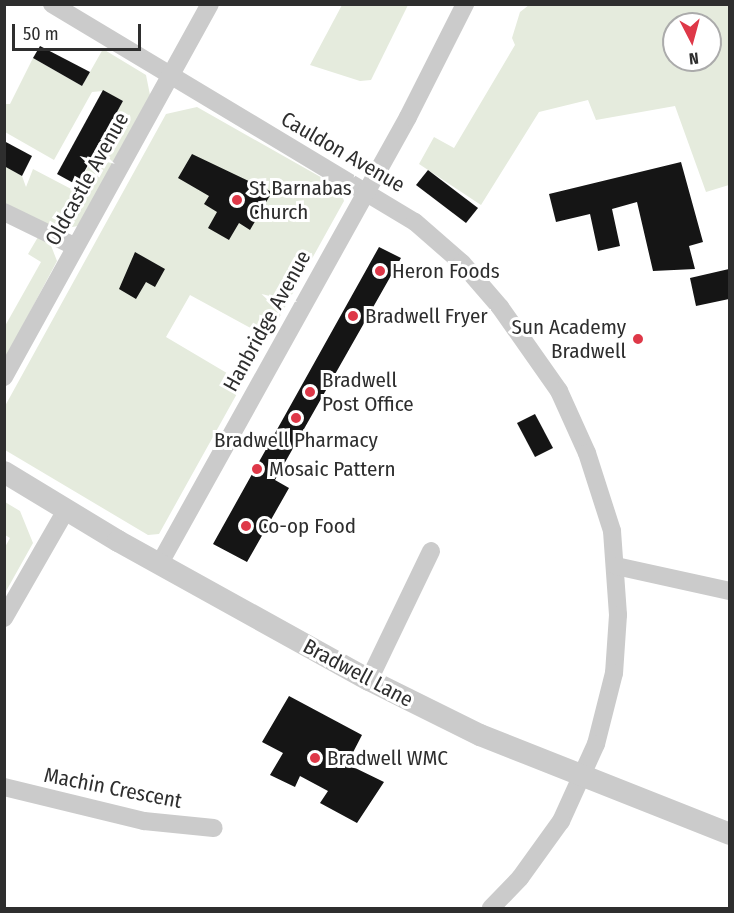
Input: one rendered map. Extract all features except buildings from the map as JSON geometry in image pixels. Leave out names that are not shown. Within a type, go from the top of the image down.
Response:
[{"type":"street","name":"Cauldon Avenue","points":[[52,4],[170,77],[365,190],[415,222],[462,263],[535,354],[559,391],[587,453],[612,531],[616,566],[614,673],[583,777],[561,821],[520,878],[490,909]]},
{"type":"street","name":"Oldcastle Avenue","points":[[4,377],[74,246],[210,4]]},
{"type":"street","name":"Hanbridge Avenue","points":[[160,563],[465,4]]},
{"type":"street","points":[[4,212],[74,246]]},
{"type":"street","name":"Bradwell Lane","points":[[4,472],[66,510],[369,680],[480,735],[729,834]]},
{"type":"street","points":[[4,618],[66,510]]},
{"type":"street","points":[[369,680],[431,550]]},
{"type":"street","points":[[616,566],[729,591]]},
{"type":"street","name":"Machin Crescent","points":[[4,787],[144,821],[214,828]]},
{"type":"shaded area","points":[[342,5],[408,5],[371,80],[360,81],[310,65]]},
{"type":"shaded area","points":[[529,5],[729,5],[729,185],[706,192],[675,106],[596,120],[588,100],[539,112],[481,205],[419,164],[434,137],[454,148],[515,45],[512,38],[520,12]]},
{"type":"shaded area","points":[[103,49],[146,75],[150,95],[78,226],[56,230],[5,203],[5,166],[22,176],[26,187],[33,169],[75,191],[123,101],[103,91],[92,92],[54,160],[5,132],[5,104],[10,104],[33,58],[82,86]]},
{"type":"shaded area","points":[[197,107],[340,188],[344,201],[159,534],[148,535],[5,450],[5,406],[166,114]],"holes":[[[190,295],[267,337],[242,382],[166,337]]]},
{"type":"shaded area","points":[[38,237],[50,243],[57,261],[5,359],[5,326],[41,262],[28,254]]},
{"type":"shaded area","points":[[5,502],[20,511],[33,543],[5,593],[5,547],[10,538],[5,535]]},
{"type":"place","name":"St Barnabas Church","points":[[237,200]]},
{"type":"place","name":"Heron Foods","points":[[380,271]]},
{"type":"place","name":"Bradwell Fryer","points":[[353,316]]},
{"type":"place","name":"Sun Academy Bradwell","points":[[638,339]]},
{"type":"place","name":"Bradwell Post Office","points":[[310,392]]},
{"type":"place","name":"Bradwell Pharmacy","points":[[296,418]]},
{"type":"place","name":"Mosaic Pattern","points":[[257,469]]},
{"type":"place","name":"Co-op Food","points":[[246,526]]},
{"type":"place","name":"Bradwell WMC","points":[[315,758]]}]
